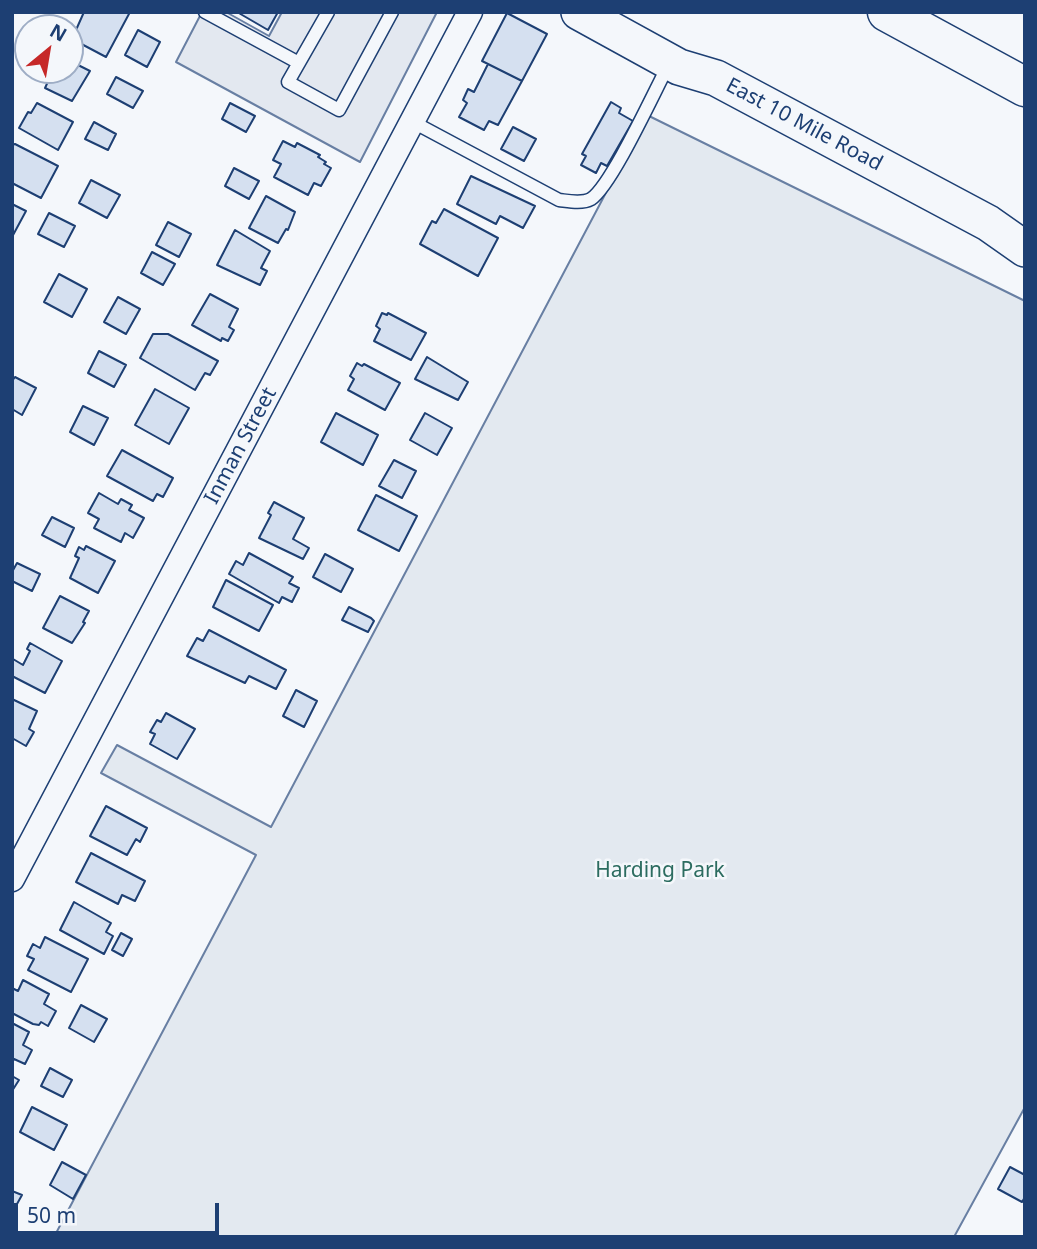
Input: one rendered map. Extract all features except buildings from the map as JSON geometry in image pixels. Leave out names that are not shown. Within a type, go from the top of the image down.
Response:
[{"type":"highway","points":[[887,12],[1025,87]]},
{"type":"main road","name":"East 10 Mile Road","points":[[579,12],[679,67],[716,78],[988,223],[1025,249]]},
{"type":"street","name":"Inman Street","points":[[12,879],[470,12]]},
{"type":"lane","points":[[205,12],[299,63]]},
{"type":"lane","points":[[328,12],[288,82],[340,110],[392,12]]},
{"type":"lane","points":[[413,122],[559,200],[578,202],[590,199],[607,182],[670,62]]},
{"type":"green space","name":"Harding Park","points":[[647,115],[1025,301],[1025,1107],[954,1237],[54,1237],[256,855],[101,773],[117,745],[271,827]]},
{"type":"shaded area","points":[[202,12],[226,12],[269,36],[282,12],[437,12],[360,162],[176,62]]}]
